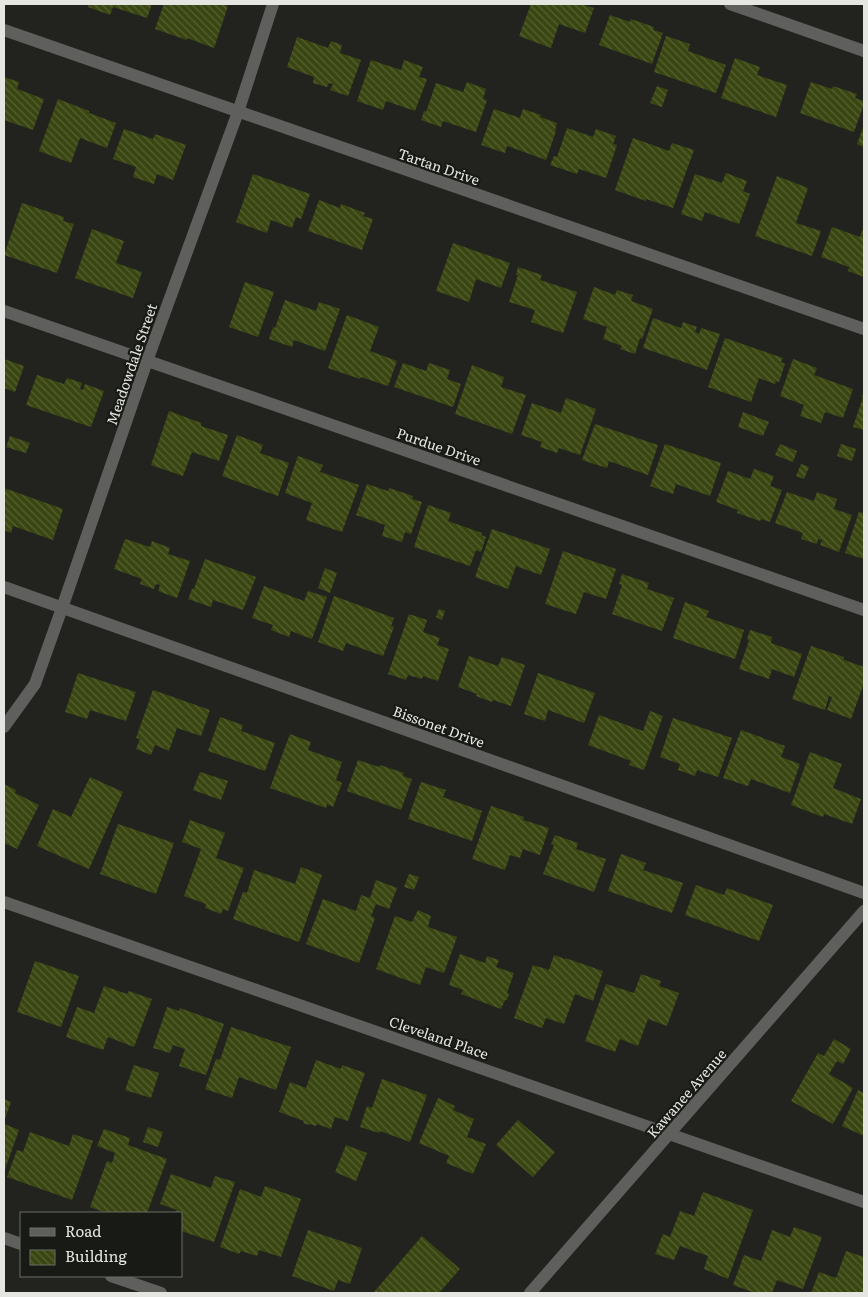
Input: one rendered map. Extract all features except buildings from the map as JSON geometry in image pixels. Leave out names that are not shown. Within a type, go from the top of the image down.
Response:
[{"type":"street","name":"Meadowdale Street","points":[[4,727],[35,684],[147,361],[238,112],[273,4]]},
{"type":"street","points":[[730,4],[864,51]]},
{"type":"street","name":"Tartan Drive","points":[[4,30],[864,329]]},
{"type":"street","name":"Purdue Drive","points":[[4,311],[864,610]]},
{"type":"street","name":"Bissonet Drive","points":[[4,587],[864,893]]},
{"type":"street","name":"Cleveland Place","points":[[4,902],[864,1202]]},
{"type":"street","name":"Kawanee Avenue","points":[[530,1293],[864,911]]},
{"type":"street","points":[[4,1238],[20,1244]]},
{"type":"street","points":[[114,1277],[161,1293]]}]
